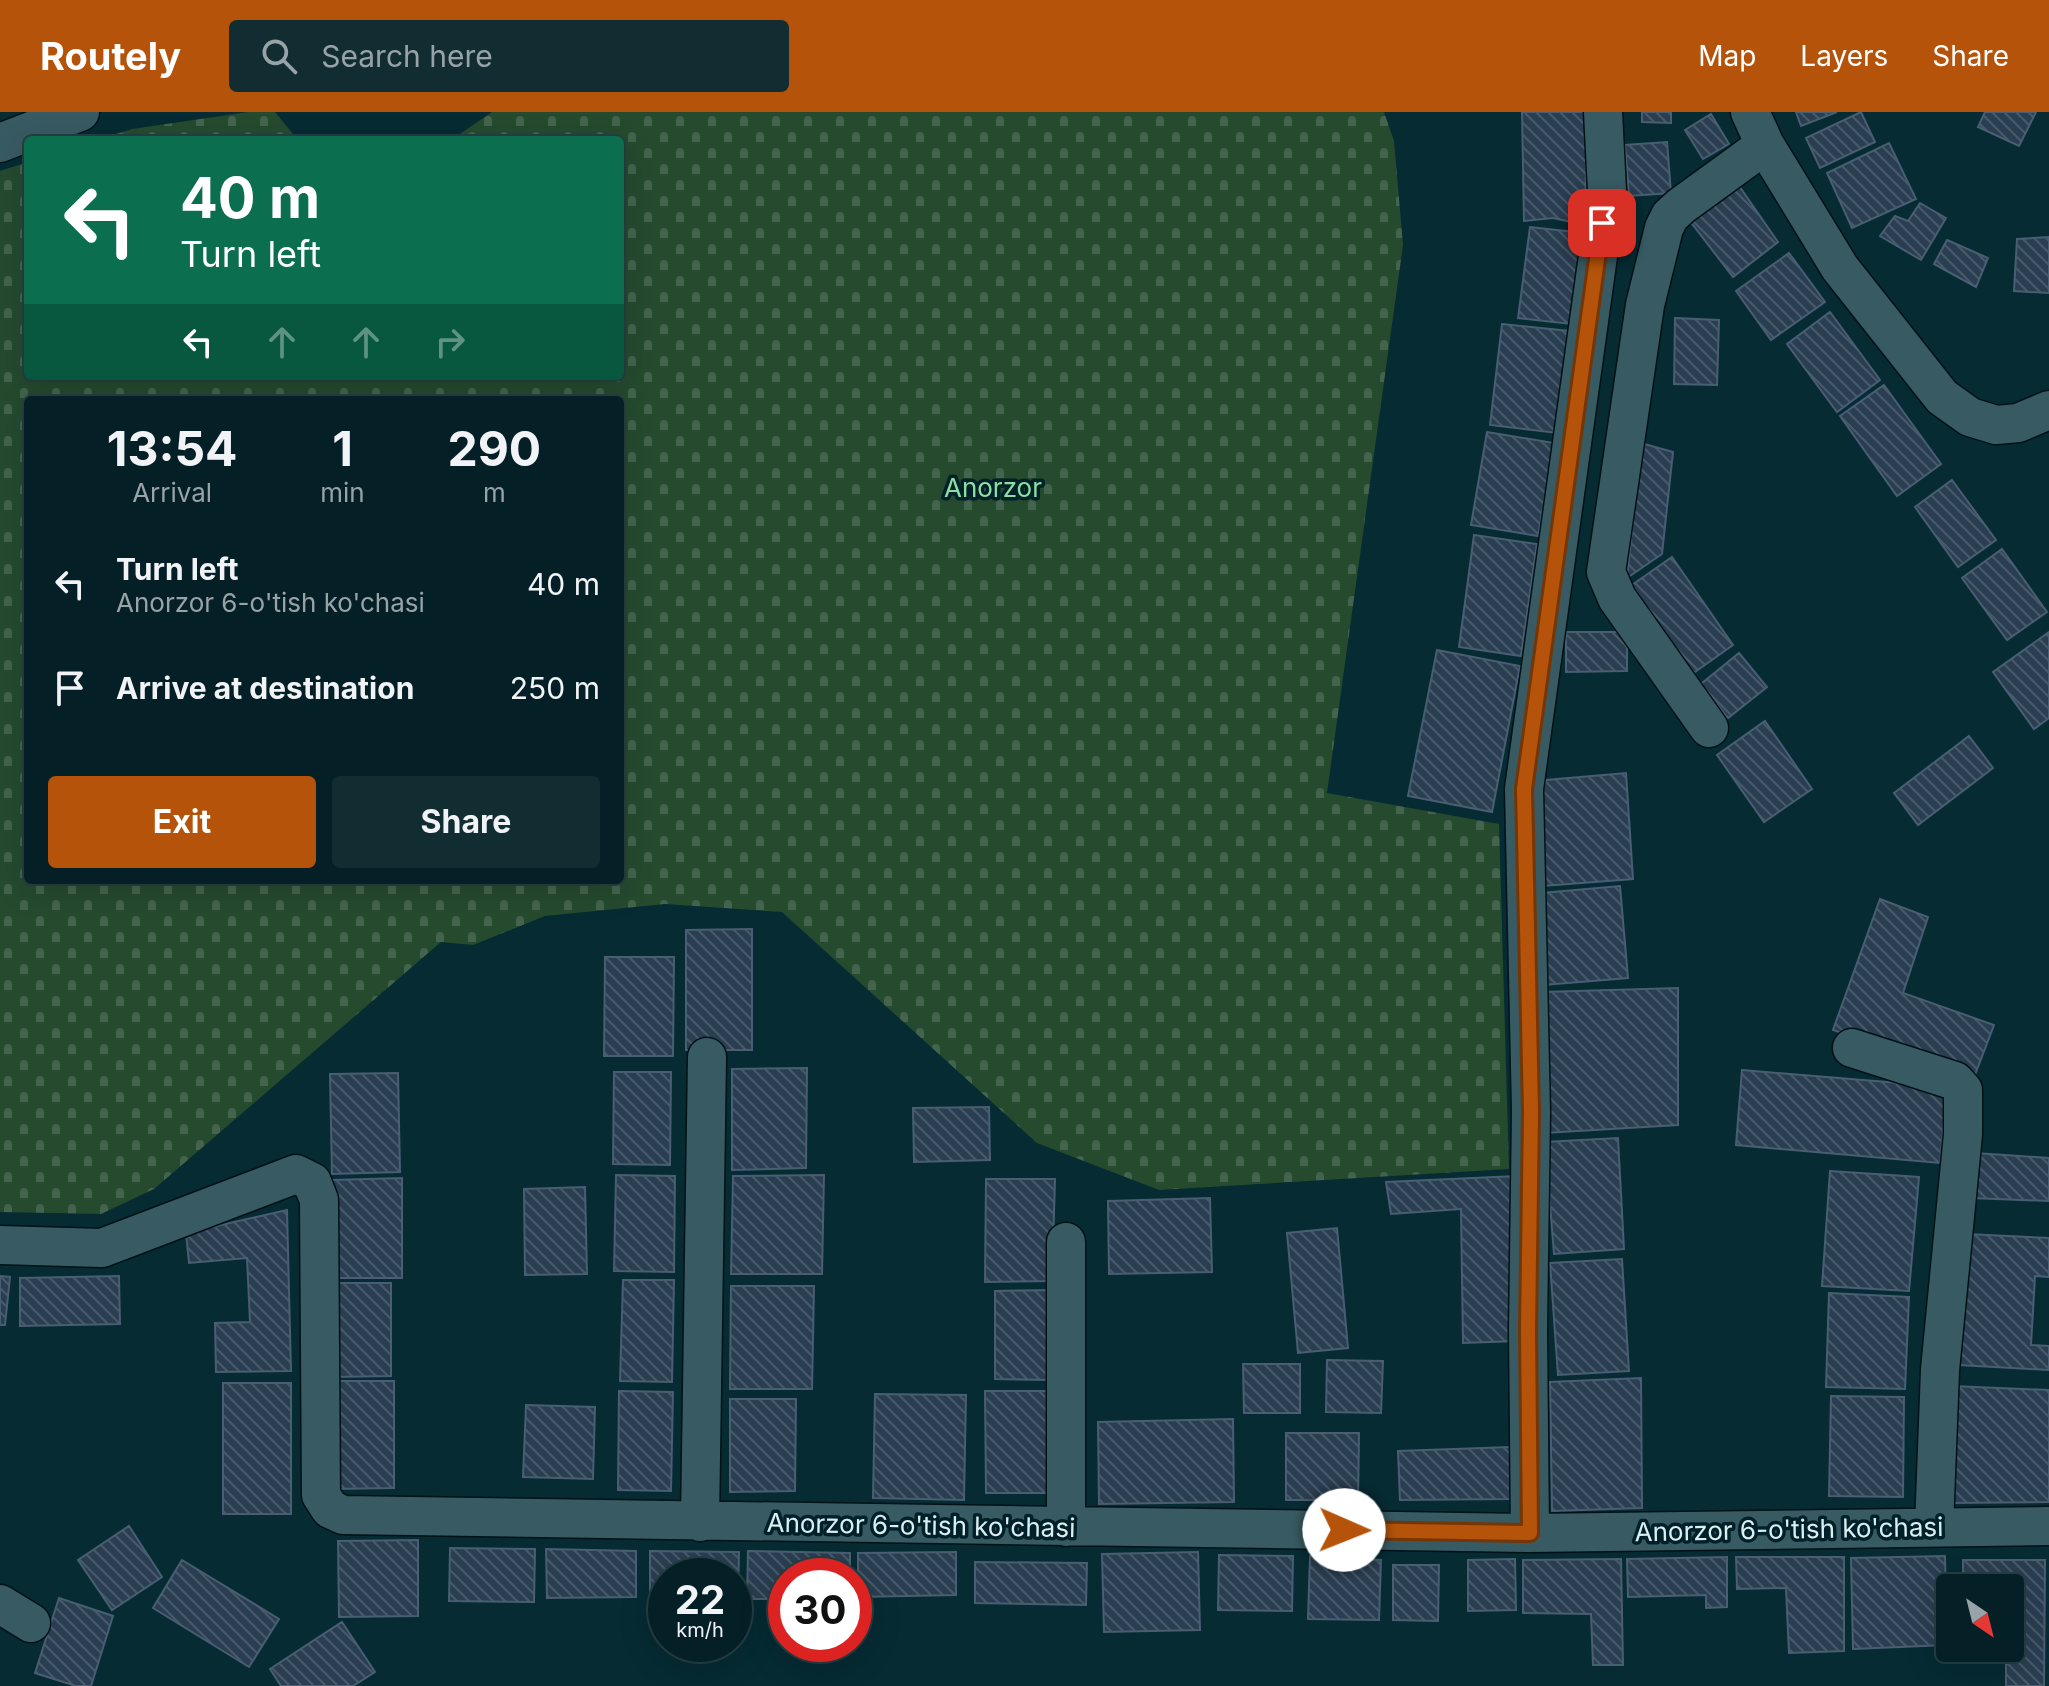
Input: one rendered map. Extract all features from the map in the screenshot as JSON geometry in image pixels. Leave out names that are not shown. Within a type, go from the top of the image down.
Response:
[{"type":"street","points":[[0,143],[80,112]]},
{"type":"street","points":[[1530,1533],[1528,1330],[1531,1112],[1524,789],[1607,191],[1603,112]]},
{"type":"street","points":[[1709,728],[1617,598],[1606,572],[1645,305],[1664,228],[1670,216],[1757,128],[1840,268],[1942,397],[1970,417],[1996,425],[2018,423],[2049,410]]},
{"type":"street","points":[[1852,1048],[1955,1081],[1963,1090],[1963,1134],[1940,1370],[1934,1527]]},
{"type":"street","points":[[700,1522],[707,1057]]},
{"type":"street","name":"Anorzor 6-o'tish ko'chasi","points":[[0,1245],[102,1248],[296,1174],[312,1182],[319,1200],[321,1495],[330,1509],[343,1515],[1530,1533],[2049,1526]]},
{"type":"street","points":[[1066,1242],[1066,1527]]},
{"type":"green space","points":[[248,112],[275,112],[295,136],[110,136],[132,129]]},
{"type":"green space","name":"Anorzor","points":[[492,112],[1384,112],[1394,141],[1403,245],[1327,793],[1499,824],[1509,1169],[1159,1190],[1037,1143],[782,912],[665,904],[545,916],[473,945],[441,942],[154,1189],[101,1214],[0,1212],[0,171],[24,163],[24,380],[624,380],[624,136],[457,136]]},
{"type":"building","points":[[1522,112],[1587,112],[1585,225],[1553,218],[1524,221]]},
{"type":"building","points":[[1642,112],[1671,112],[1671,123],[1642,122]]},
{"type":"building","points":[[1796,112],[1837,112],[1801,126]]},
{"type":"building","points":[[1861,112],[1875,142],[1820,168],[1806,138]]},
{"type":"building","points":[[1985,112],[2036,112],[2019,146],[1978,127]]},
{"type":"building","points":[[1711,114],[1729,144],[1703,159],[1685,130]]},
{"type":"building","points":[[1667,142],[1671,193],[1629,196],[1625,145]]},
{"type":"building","points":[[1889,143],[1916,199],[1852,228],[1827,173]]},
{"type":"building","points":[[1735,180],[1778,242],[1733,277],[1686,216]]},
{"type":"building","points":[[1920,203],[1946,218],[1921,260],[1880,236],[1895,216],[1908,221]]},
{"type":"building","points":[[1530,227],[1583,233],[1571,324],[1518,318]]},
{"type":"building","points":[[2049,237],[2049,293],[2014,291],[2017,239]]},
{"type":"building","points":[[1947,240],[1988,258],[1976,287],[1934,264]]},
{"type":"building","points":[[1789,253],[1825,302],[1771,340],[1736,291]]},
{"type":"building","points":[[1830,312],[1880,380],[1837,412],[1787,344]]},
{"type":"building","points":[[1675,318],[1719,320],[1717,385],[1674,384]]},
{"type":"building","points":[[1502,324],[1569,331],[1557,433],[1490,425]]},
{"type":"building","points":[[1884,385],[1941,464],[1897,496],[1840,416]]},
{"type":"building","points":[[1487,432],[1554,443],[1538,536],[1471,525]]},
{"type":"building","points":[[1641,443],[1673,452],[1662,554],[1627,578]]},
{"type":"building","points":[[1952,480],[1996,540],[1958,567],[1915,507]]},
{"type":"building","points":[[1474,535],[1537,544],[1521,656],[1459,647]]},
{"type":"building","points":[[2002,549],[2047,612],[2007,640],[1962,578]]},
{"type":"building","points":[[1672,557],[1733,645],[1692,674],[1632,585]]},
{"type":"building","points":[[1566,632],[1627,632],[1627,671],[1566,672]]},
{"type":"building","points":[[2049,632],[2049,718],[2034,729],[1993,672]]},
{"type":"building","points":[[1437,650],[1520,666],[1492,812],[1408,796]]},
{"type":"building","points":[[1739,653],[1767,687],[1728,718],[1701,684]]},
{"type":"building","points":[[1765,721],[1812,789],[1764,822],[1717,755]]},
{"type":"building","points":[[1969,736],[1993,768],[1918,825],[1894,793]]},
{"type":"building","points":[[1626,773],[1633,879],[1543,886],[1535,781]]},
{"type":"building","points":[[1620,886],[1628,978],[1544,985],[1542,893]]},
{"type":"building","points":[[1880,899],[1928,917],[1903,993],[1994,1025],[1973,1080],[1833,1030]]},
{"type":"building","points":[[752,929],[752,1050],[686,1050],[686,930]]},
{"type":"building","points":[[605,957],[674,957],[673,1056],[604,1056]]},
{"type":"building","points":[[1678,988],[1678,1125],[1545,1133],[1543,992]]},
{"type":"building","points":[[807,1068],[806,1168],[732,1170],[732,1069]]},
{"type":"building","points":[[1742,1070],[1947,1087],[1940,1163],[1736,1145]]},
{"type":"building","points":[[614,1072],[671,1072],[670,1165],[613,1164]]},
{"type":"building","points":[[398,1073],[400,1172],[332,1174],[330,1074]]},
{"type":"building","points":[[989,1107],[990,1160],[914,1162],[913,1108]]},
{"type":"building","points":[[1618,1138],[1624,1249],[1554,1254],[1545,1142]]},
{"type":"building","points":[[1975,1153],[2049,1158],[2049,1201],[1971,1198]]},
{"type":"building","points":[[1830,1171],[1919,1177],[1909,1291],[1822,1286]]},
{"type":"building","points":[[616,1175],[675,1176],[674,1272],[614,1271]]},
{"type":"building","points":[[824,1175],[822,1274],[731,1274],[733,1176]]},
{"type":"building","points":[[1516,1176],[1517,1341],[1463,1343],[1461,1209],[1391,1214],[1386,1182]]},
{"type":"building","points":[[402,1178],[402,1278],[332,1278],[332,1180]]},
{"type":"building","points":[[986,1179],[1055,1179],[1052,1281],[985,1282]]},
{"type":"building","points":[[585,1187],[587,1274],[525,1275],[524,1189]]},
{"type":"building","points":[[1210,1198],[1212,1272],[1109,1274],[1108,1201]]},
{"type":"building","points":[[287,1210],[291,1371],[216,1372],[215,1323],[250,1322],[247,1258],[189,1263],[186,1233]]},
{"type":"building","points":[[1337,1228],[1348,1348],[1298,1353],[1287,1233]]},
{"type":"building","points":[[1967,1234],[2049,1238],[2049,1277],[2035,1276],[2031,1345],[2049,1346],[2049,1370],[1959,1365]]},
{"type":"building","points":[[1622,1259],[1629,1371],[1558,1375],[1550,1263]]},
{"type":"building","points":[[0,1276],[10,1277],[5,1325],[0,1325]]},
{"type":"building","points":[[119,1276],[120,1324],[20,1326],[20,1278]]},
{"type":"building","points":[[623,1280],[674,1280],[672,1382],[620,1381]]},
{"type":"building","points":[[332,1283],[391,1283],[391,1376],[333,1377]]},
{"type":"building","points":[[731,1286],[814,1286],[812,1389],[730,1389]]},
{"type":"building","points":[[1051,1290],[1051,1380],[995,1379],[995,1291]]},
{"type":"building","points":[[1829,1293],[1909,1297],[1905,1389],[1826,1387]]},
{"type":"building","points":[[1327,1360],[1383,1361],[1381,1413],[1326,1412]]},
{"type":"building","points":[[1243,1364],[1300,1364],[1300,1413],[1244,1413]]},
{"type":"building","points":[[1641,1378],[1642,1508],[1552,1511],[1550,1382]]},
{"type":"building","points":[[333,1381],[394,1381],[394,1488],[333,1489]]},
{"type":"building","points":[[223,1383],[291,1383],[291,1514],[223,1514]]},
{"type":"building","points":[[1952,1386],[2049,1390],[2049,1502],[1947,1503]]},
{"type":"building","points":[[619,1391],[673,1392],[671,1491],[618,1490]]},
{"type":"building","points":[[985,1391],[1052,1391],[1052,1493],[986,1493]]},
{"type":"building","points":[[875,1394],[966,1395],[964,1500],[873,1498]]},
{"type":"building","points":[[1831,1396],[1904,1397],[1903,1497],[1829,1496]]},
{"type":"building","points":[[730,1399],[796,1399],[795,1491],[730,1492]]},
{"type":"building","points":[[526,1405],[595,1407],[593,1479],[523,1477]]},
{"type":"building","points":[[1233,1419],[1234,1502],[1099,1504],[1098,1422]]},
{"type":"building","points":[[1286,1433],[1359,1433],[1358,1500],[1286,1500]]},
{"type":"building","points":[[1510,1447],[1511,1499],[1400,1500],[1398,1451]]},
{"type":"building","points":[[129,1526],[162,1577],[112,1610],[78,1560]]},
{"type":"building","points":[[418,1540],[418,1616],[339,1617],[338,1541]]},
{"type":"building","points":[[450,1548],[535,1549],[534,1602],[449,1601]]},
{"type":"building","points":[[546,1549],[636,1551],[636,1597],[547,1598]]},
{"type":"building","points":[[650,1551],[739,1552],[739,1558],[650,1558]]},
{"type":"building","points":[[748,1551],[850,1553],[850,1558],[768,1558],[768,1599],[752,1599],[752,1558],[748,1558]]},
{"type":"building","points":[[956,1552],[956,1595],[872,1597],[872,1558],[858,1558],[858,1553]]},
{"type":"building","points":[[1198,1552],[1200,1630],[1104,1632],[1102,1554]]},
{"type":"building","points":[[1219,1555],[1293,1556],[1292,1611],[1218,1610]]},
{"type":"building","points":[[1310,1556],[1381,1560],[1379,1620],[1308,1619]]},
{"type":"building","points":[[1945,1556],[1945,1574],[1936,1574],[1936,1645],[1853,1649],[1851,1558]]},
{"type":"building","points":[[1727,1557],[1727,1607],[1706,1608],[1706,1595],[1628,1597],[1627,1559]]},
{"type":"building","points":[[1736,1557],[1844,1557],[1844,1651],[1789,1653],[1786,1588],[1737,1589]]},
{"type":"building","points":[[1515,1559],[1516,1610],[1468,1611],[1468,1560]]},
{"type":"building","points":[[1621,1559],[1623,1665],[1593,1665],[1591,1614],[1523,1613],[1523,1560]]},
{"type":"building","points":[[182,1560],[279,1619],[249,1667],[153,1608]]},
{"type":"building","points":[[1963,1560],[2045,1560],[2044,1686],[2006,1686],[2006,1662],[2024,1662],[2024,1574],[1963,1574]]},
{"type":"building","points":[[975,1562],[1087,1563],[1086,1605],[975,1603]]},
{"type":"building","points":[[1393,1565],[1439,1565],[1438,1621],[1393,1620]]},
{"type":"building","points":[[59,1598],[113,1616],[91,1686],[76,1686],[35,1673]]},
{"type":"building","points":[[342,1622],[375,1672],[353,1686],[281,1686],[270,1669]]},
{"type":"route","points":[[1344,1530],[1530,1533],[1528,1330],[1531,1112],[1524,789],[1602,223]]}]
